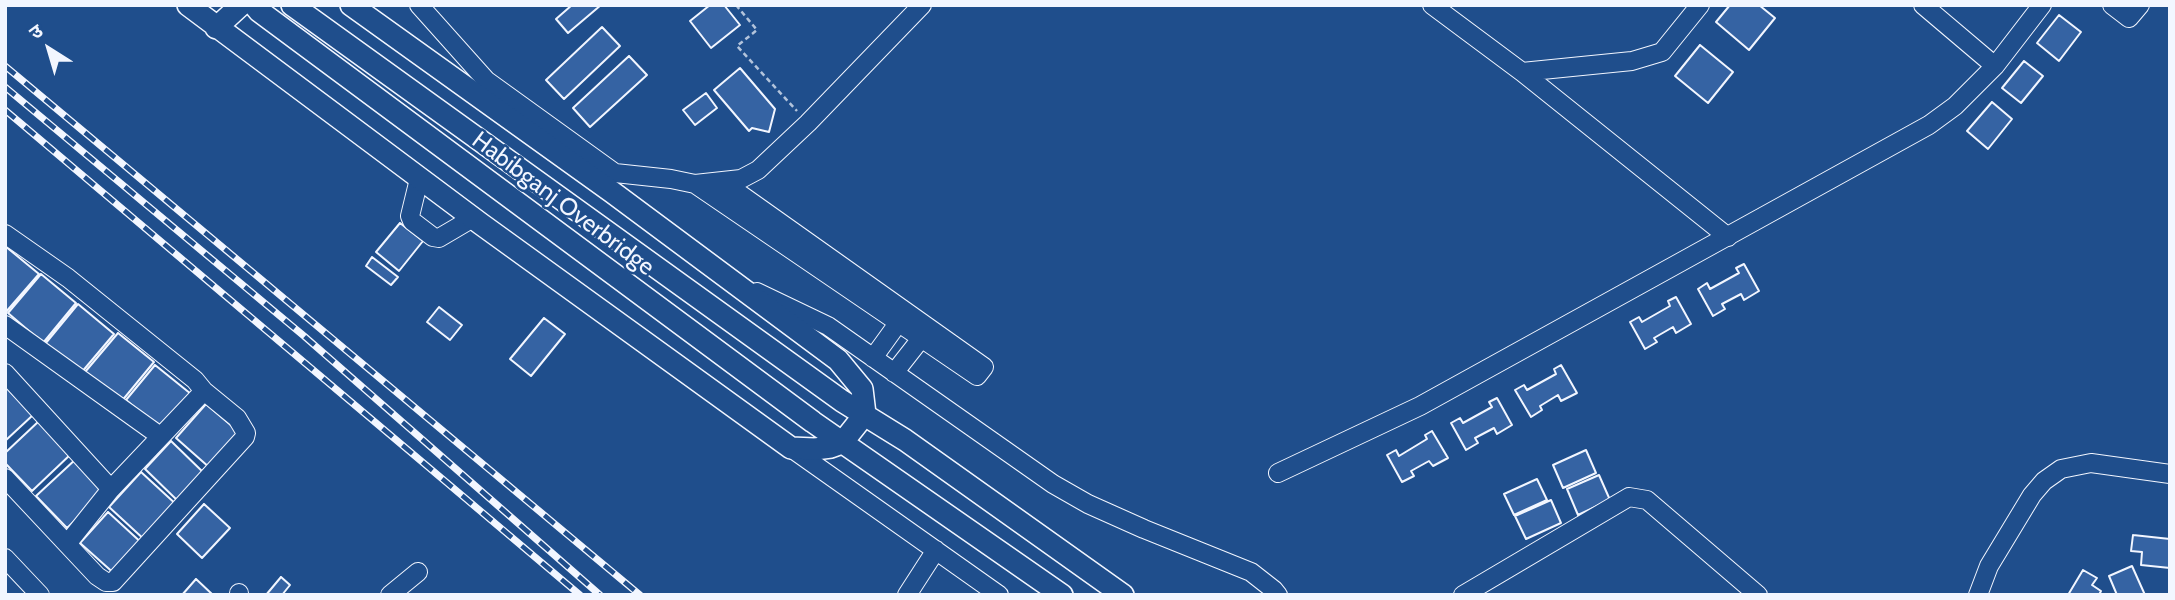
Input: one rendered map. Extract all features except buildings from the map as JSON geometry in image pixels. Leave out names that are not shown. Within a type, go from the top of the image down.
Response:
[{"type":"main road","points":[[216,28],[241,5]]},
{"type":"main road","name":"Habibganj Overbridge","points":[[254,5],[259,12],[842,443],[1062,595]]},
{"type":"main road","name":"Habibganj Overbridge","points":[[292,5],[842,401],[905,440],[1123,595]]},
{"type":"main road","points":[[192,7],[216,28],[419,179],[790,448],[815,449],[842,443],[865,414],[862,388],[838,360],[351,5]]},
{"type":"street","points":[[419,5],[486,80],[615,173],[695,184],[741,179],[758,170],[808,124],[922,5]]},
{"type":"street","points":[[1432,5],[1522,72],[1728,237]]},
{"type":"street","points":[[1522,72],[1632,61],[1662,52],[1700,5]]},
{"type":"street","points":[[1923,5],[1995,66]]},
{"type":"street","points":[[1278,473],[1420,406],[1929,125],[1955,106],[1995,66],[2042,5]]},
{"type":"street","points":[[2112,5],[2129,18],[2140,5]]},
{"type":"street","points":[[419,179],[410,216],[412,222],[433,237],[439,238],[473,218]]},
{"type":"street","points":[[723,182],[902,318]]},
{"type":"street","points":[[695,184],[925,333],[894,373]]},
{"type":"street","points":[[5,234],[68,278],[195,380],[204,391],[237,418],[246,433],[113,582],[106,582],[97,576],[5,478]]},
{"type":"street","points":[[725,276],[828,326],[1064,491],[1144,529],[1251,572],[1278,595]]},
{"type":"street","points":[[873,358],[902,318]]},
{"type":"street","points":[[5,325],[160,436]]},
{"type":"street","points":[[5,373],[111,489]]},
{"type":"street","points":[[67,544],[111,489],[204,391]]},
{"type":"street","points":[[790,448],[999,595]]},
{"type":"street","points":[[1978,595],[1989,566],[2032,495],[2044,481],[2061,469],[2091,463],[2170,474]]},
{"type":"street","points":[[1463,595],[1629,497],[1647,500],[1758,595]]},
{"type":"street","points":[[907,595],[936,550]]},
{"type":"street","points":[[5,558],[40,595]]},
{"type":"street","points":[[390,595],[418,572]]},
{"type":"path","points":[[736,5],[757,30],[737,46],[808,124]]},
{"type":"railway","points":[[5,66],[640,595]]},
{"type":"railway","points":[[5,87],[304,336],[600,595]]},
{"type":"railway","points":[[5,110],[580,595]]}]
